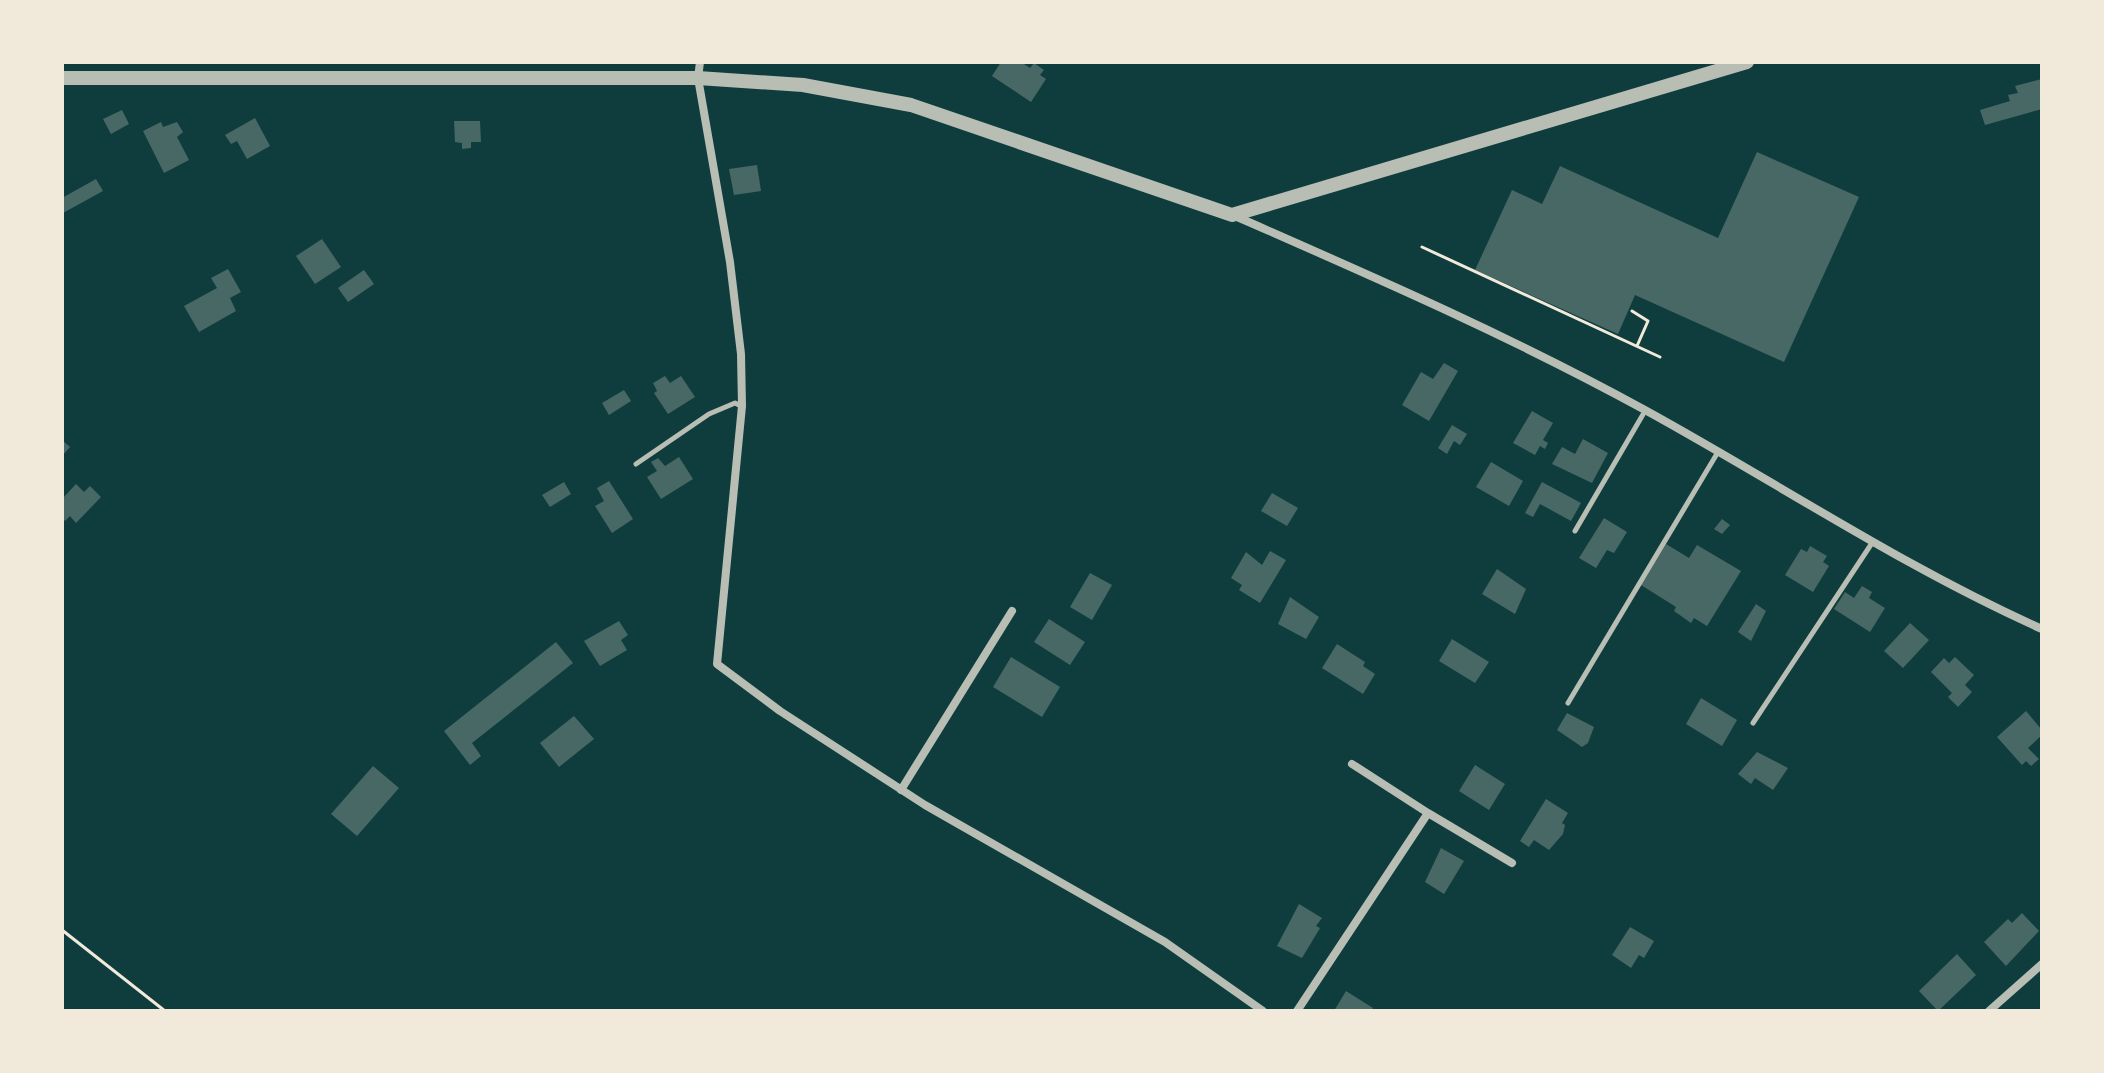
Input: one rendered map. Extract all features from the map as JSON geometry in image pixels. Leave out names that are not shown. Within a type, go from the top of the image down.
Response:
[{"type":"street","points":[[700,62],[698,78],[730,262],[741,354],[742,406],[717,664],[780,711],[901,790],[1165,942],[1263,1011]]},
{"type":"street","points":[[1232,215],[1747,62]]},
{"type":"street","points":[[62,78],[698,78],[803,85],[911,105],[1232,215],[1454,313],[1645,410],[1964,594],[2042,629]]},
{"type":"street","points":[[901,790],[1012,611]]},
{"type":"street","points":[[1352,764],[1512,863]]},
{"type":"street","points":[[1297,1011],[1428,813]]},
{"type":"street","points":[[1989,1011],[2042,964]]},
{"type":"lane","points":[[636,464],[709,414],[735,403],[742,406]]},
{"type":"lane","points":[[1575,531],[1645,410]]},
{"type":"lane","points":[[1568,703],[1719,451]]},
{"type":"lane","points":[[1753,723],[1872,543]]},
{"type":"path","points":[[1422,247],[1660,357]]},
{"type":"path","points":[[1632,311],[1648,321],[1637,346]]},
{"type":"path","points":[[62,930],[165,1011]]},
{"type":"building","points":[[1001,62],[1021,62],[1030,68],[1034,63],[1044,70],[1040,75],[1046,79],[1031,102],[992,76]]},
{"type":"building","points":[[2042,79],[2042,109],[1985,125],[1980,110],[2010,101],[2008,95],[2018,93],[2015,86]]},
{"type":"building","points":[[122,110],[129,124],[111,134],[103,119]]},
{"type":"building","points":[[255,118],[270,146],[247,159],[237,141],[231,144],[225,135]]},
{"type":"building","points":[[454,121],[480,121],[481,142],[471,142],[471,148],[462,149],[462,143],[455,142]]},
{"type":"building","points":[[161,122],[163,127],[177,122],[183,132],[177,137],[189,160],[164,173],[143,131]]},
{"type":"building","points":[[1757,152],[1859,197],[1784,362],[1635,295],[1618,334],[1475,270],[1512,190],[1542,204],[1560,166],[1718,238]]},
{"type":"building","points":[[757,165],[761,191],[734,195],[729,169]]},
{"type":"building","points":[[96,179],[103,191],[63,213],[62,198]]},
{"type":"building","points":[[322,239],[341,267],[315,284],[296,256]]},
{"type":"building","points":[[228,269],[241,292],[230,298],[236,311],[199,332],[184,306],[217,288],[211,278]]},
{"type":"building","points":[[364,270],[374,284],[348,302],[338,288]]},
{"type":"building","points":[[1444,363],[1458,371],[1429,421],[1402,405],[1421,372],[1433,379]]},
{"type":"building","points":[[665,376],[670,383],[681,376],[695,397],[668,414],[654,393],[657,391],[653,383]]},
{"type":"building","points":[[624,390],[631,401],[609,415],[602,403]]},
{"type":"building","points":[[1532,411],[1553,423],[1543,440],[1548,443],[1545,449],[1540,446],[1535,455],[1513,443]]},
{"type":"building","points":[[1452,425],[1467,434],[1460,445],[1454,441],[1447,454],[1438,448]]},
{"type":"building","points":[[1583,439],[1608,453],[1592,483],[1552,464],[1562,447],[1575,454]]},
{"type":"building","points":[[62,440],[70,447],[62,456]]},
{"type":"building","points":[[679,457],[693,479],[661,499],[647,477],[657,471],[651,462],[658,458],[665,466]]},
{"type":"building","points":[[1491,462],[1523,481],[1509,506],[1476,487]]},
{"type":"building","points":[[609,481],[633,519],[612,533],[595,506],[604,501],[597,488]]},
{"type":"building","points":[[564,482],[571,494],[550,507],[542,495]]},
{"type":"building","points":[[1542,482],[1581,503],[1571,521],[1540,504],[1533,517],[1525,513]]},
{"type":"building","points":[[76,484],[84,492],[90,486],[101,497],[76,523],[70,516],[65,521],[62,518],[62,499]]},
{"type":"building","points":[[1272,493],[1298,508],[1287,526],[1261,511]]},
{"type":"building","points":[[1604,518],[1627,532],[1614,553],[1607,550],[1596,568],[1579,558]]},
{"type":"building","points":[[1722,519],[1730,525],[1722,534],[1714,529]]},
{"type":"building","points":[[1666,544],[1689,558],[1697,545],[1741,571],[1707,626],[1694,618],[1691,623],[1674,611],[1676,607],[1641,585]]},
{"type":"building","points":[[1810,546],[1827,556],[1823,562],[1829,566],[1813,592],[1785,575],[1801,549],[1807,552]]},
{"type":"building","points":[[1270,551],[1286,560],[1260,603],[1239,590],[1242,585],[1231,578],[1246,552],[1262,565]]},
{"type":"building","points":[[1497,569],[1526,589],[1515,614],[1482,594]]},
{"type":"building","points":[[1090,573],[1112,585],[1092,620],[1070,607]]},
{"type":"building","points":[[1862,586],[1872,592],[1869,598],[1885,608],[1870,632],[1834,609],[1845,592],[1854,598]]},
{"type":"building","points":[[1290,597],[1319,617],[1306,639],[1278,624]]},
{"type":"building","points":[[1756,604],[1766,611],[1751,641],[1738,632]]},
{"type":"building","points":[[1049,619],[1085,642],[1070,665],[1034,642]]},
{"type":"building","points":[[619,621],[628,635],[621,640],[627,650],[600,666],[584,641]]},
{"type":"building","points":[[1910,623],[1929,640],[1903,668],[1884,651]]},
{"type":"building","points":[[1452,639],[1489,662],[1475,683],[1439,661]]},
{"type":"building","points":[[556,642],[573,663],[472,743],[481,756],[470,765],[444,731]]},
{"type":"building","points":[[1337,644],[1365,662],[1363,666],[1375,674],[1363,694],[1322,668]]},
{"type":"building","points":[[1011,657],[1060,687],[1042,717],[993,687]]},
{"type":"building","points":[[1955,657],[1974,675],[1965,685],[1972,692],[1958,707],[1948,697],[1952,693],[1931,672],[1944,658],[1949,663]]},
{"type":"building","points":[[1701,698],[1737,720],[1722,746],[1686,724]]},
{"type":"building","points":[[2026,711],[2042,730],[2042,735],[2028,748],[2039,759],[2031,766],[2026,761],[2022,765],[1997,737]]},
{"type":"building","points":[[1567,713],[1594,727],[1588,743],[1582,747],[1557,730]]},
{"type":"building","points":[[574,716],[594,739],[559,767],[540,743]]},
{"type":"building","points":[[1757,752],[1788,768],[1773,790],[1755,778],[1751,784],[1738,774]]},
{"type":"building","points":[[1475,765],[1505,784],[1489,810],[1459,791]]},
{"type":"building","points":[[373,766],[399,788],[357,836],[331,814]]},
{"type":"building","points":[[1546,799],[1568,813],[1562,823],[1565,825],[1563,834],[1549,850],[1534,840],[1529,847],[1520,841]]},
{"type":"building","points":[[1441,848],[1464,861],[1444,894],[1425,882]]},
{"type":"building","points":[[1299,904],[1322,918],[1316,926],[1320,928],[1302,958],[1277,946]]},
{"type":"building","points":[[2022,913],[2039,931],[2006,966],[1984,942],[2008,919],[2012,923]]},
{"type":"building","points":[[1630,927],[1654,941],[1644,958],[1639,955],[1631,968],[1612,955]]},
{"type":"building","points":[[1957,954],[1976,975],[1938,1011],[1919,991]]},
{"type":"building","points":[[1346,991],[1373,1008],[1371,1011],[1334,1011]]}]
